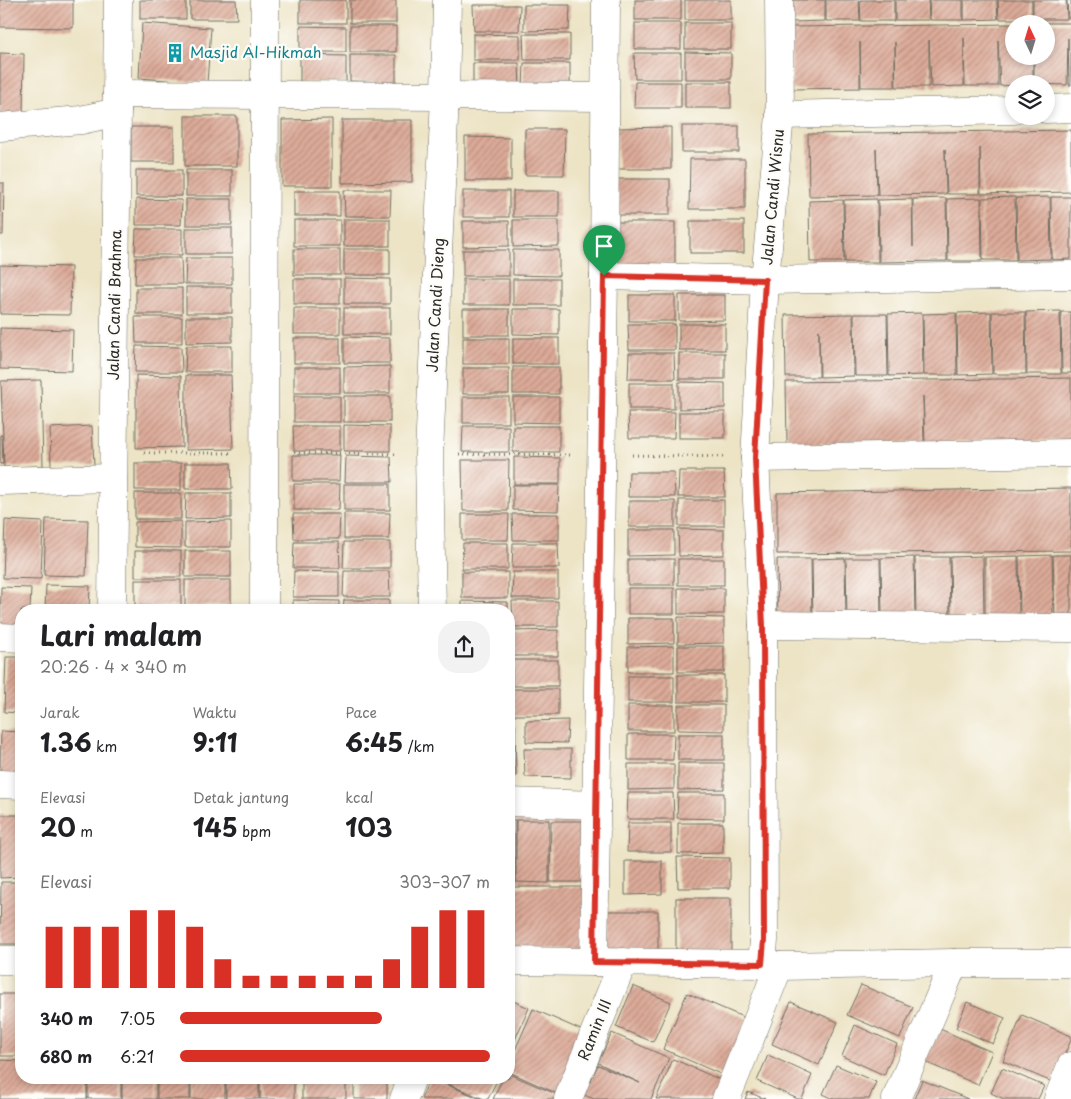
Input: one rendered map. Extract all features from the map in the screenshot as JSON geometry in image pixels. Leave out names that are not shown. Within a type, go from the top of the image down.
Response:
[{"type":"street","name":"Jalan Candi Brahma","points":[[112,604],[118,0]]},
{"type":"street","points":[[264,604],[265,0]]},
{"type":"street","name":"Jalan Candi Dieng","points":[[432,604],[429,454],[445,96],[447,0]]},
{"type":"street","points":[[594,962],[606,0]]},
{"type":"street","name":"Jalan Candi Wisnu","points":[[726,1099],[770,965],[764,940],[763,626],[755,458],[765,280],[780,115],[779,0]]},
{"type":"street","points":[[0,127],[81,120],[117,103],[265,95],[605,97]]},
{"type":"street","points":[[1055,109],[1071,108]]},
{"type":"street","points":[[780,115],[1005,110]]},
{"type":"street","points":[[604,276],[765,280],[1071,275]]},
{"type":"street","points":[[755,458],[1071,453]]},
{"type":"street","points":[[0,482],[113,478]]},
{"type":"street","points":[[763,626],[1071,628]]},
{"type":"street","points":[[0,637],[15,638]]},
{"type":"street","points":[[0,784],[15,785]]},
{"type":"street","points":[[515,802],[596,805]]},
{"type":"street","points":[[0,960],[15,960]]},
{"type":"street","points":[[515,961],[770,965],[1071,963]]},
{"type":"street","name":"Ramin III","points":[[568,1099],[623,962]]},
{"type":"street","points":[[896,1099],[954,963]]},
{"type":"street","points":[[1058,1099],[1071,1066]]},
{"type":"street","points":[[404,1099],[410,1084]]},
{"type":"building","points":[[0,0],[73,0],[73,28],[0,27]]},
{"type":"building","points":[[140,0],[186,0],[186,19],[140,19]]},
{"type":"building","points":[[190,0],[236,0],[237,19],[190,19]]},
{"type":"building","points":[[300,0],[346,0],[346,23],[300,23]]},
{"type":"building","points":[[350,0],[396,0],[396,23],[350,23]]},
{"type":"building","points":[[635,0],[681,0],[681,20],[635,20]]},
{"type":"building","points":[[685,0],[731,0],[731,20],[685,20]]},
{"type":"building","points":[[791,0],[825,0],[825,21],[792,22]]},
{"type":"building","points":[[826,0],[859,0],[860,21],[826,21]]},
{"type":"building","points":[[860,0],[894,0],[894,21],[861,21]]},
{"type":"building","points":[[895,0],[928,0],[929,20],[895,20]]},
{"type":"building","points":[[929,0],[963,0],[963,20],[930,20]]},
{"type":"building","points":[[964,0],[997,0],[998,19],[964,20]]},
{"type":"building","points":[[998,0],[1032,0],[1032,15],[1005,15],[1005,19],[999,19]]},
{"type":"building","points":[[1033,0],[1066,0],[1067,19],[1055,19],[1055,15],[1033,15]]},
{"type":"building","points":[[1067,0],[1071,0],[1071,18],[1068,18]]},
{"type":"building","points":[[473,5],[520,5],[519,31],[474,31]]},
{"type":"building","points":[[524,5],[570,5],[569,30],[524,31]]},
{"type":"building","name":"Masjid Al-Hikmah","points":[[142,23],[211,28],[207,83],[139,78]]},
{"type":"building","points":[[635,23],[681,23],[681,49],[635,49]]},
{"type":"building","points":[[685,23],[731,23],[731,49],[685,49]]},
{"type":"building","points":[[1055,23],[1071,23],[1071,85],[1069,85],[1068,38],[1067,85],[1055,85],[1055,75],[1034,75],[1034,65],[1055,65]]},
{"type":"building","points":[[1005,24],[1005,65],[1033,65],[1033,75],[1005,75],[1005,86],[1000,86],[998,40],[998,86],[965,86],[964,38],[964,86],[931,87],[929,40],[929,87],[896,87],[895,42],[895,87],[861,87],[860,42],[860,88],[792,89],[791,27]]},
{"type":"building","points":[[300,26],[346,27],[346,52],[300,52]]},
{"type":"building","points":[[350,26],[396,26],[396,52],[350,52]]},
{"type":"building","points":[[473,34],[520,35],[520,60],[473,60]]},
{"type":"building","points":[[523,34],[570,34],[570,60],[524,60]]},
{"type":"building","points":[[685,52],[731,53],[731,79],[685,79]]},
{"type":"building","points":[[0,53],[24,54],[23,114],[0,114]]},
{"type":"building","points":[[634,53],[681,53],[681,79],[635,79]]},
{"type":"building","points":[[300,55],[346,56],[346,82],[300,82]]},
{"type":"building","points":[[350,55],[396,55],[396,82],[350,81]]},
{"type":"building","points":[[473,63],[519,63],[520,90],[473,90]]},
{"type":"building","points":[[524,63],[570,63],[570,89],[523,89]]},
{"type":"building","points":[[635,82],[681,82],[681,108],[634,108]]},
{"type":"building","points":[[685,82],[731,82],[731,108],[685,108]]},
{"type":"building","points":[[185,116],[237,116],[237,166],[185,166]]},
{"type":"building","points":[[332,119],[332,186],[282,186],[282,120]]},
{"type":"building","points":[[342,120],[412,120],[412,182],[342,183]]},
{"type":"building","points":[[682,126],[739,126],[739,152],[682,152]]},
{"type":"building","points":[[131,127],[174,127],[174,162],[131,162]]},
{"type":"building","points":[[671,127],[671,169],[618,169],[617,128]]},
{"type":"building","points":[[525,129],[565,129],[564,175],[525,175]]},
{"type":"building","points":[[1071,130],[1071,192],[981,194],[980,148],[980,194],[947,194],[945,149],[946,194],[878,195],[876,149],[877,195],[809,196],[808,134]]},
{"type":"building","points":[[465,137],[511,138],[511,181],[465,181]]},
{"type":"building","points":[[690,159],[745,159],[745,209],[689,209]]},
{"type":"building","points":[[136,170],[182,170],[182,196],[136,196]]},
{"type":"building","points":[[186,170],[232,170],[232,196],[186,196]]},
{"type":"building","points":[[614,179],[670,179],[670,215],[614,215]]},
{"type":"building","points":[[0,183],[4,183],[3,235],[0,235]]},
{"type":"building","points":[[344,190],[391,190],[390,216],[345,216]]},
{"type":"building","points":[[294,191],[340,191],[340,216],[294,216]]},
{"type":"building","points":[[463,191],[509,191],[509,217],[463,217]]},
{"type":"building","points":[[513,191],[559,191],[559,217],[513,217]]},
{"type":"building","points":[[1015,197],[1016,260],[983,260],[982,198]]},
{"type":"building","points":[[1050,197],[1051,259],[1017,260],[1016,198]]},
{"type":"building","points":[[1051,197],[1071,197],[1071,259],[1052,260]]},
{"type":"building","points":[[946,198],[947,261],[879,262],[878,200],[912,199],[913,247],[913,199]]},
{"type":"building","points":[[981,198],[982,261],[948,261],[947,199]]},
{"type":"building","points":[[136,199],[182,200],[181,225],[136,225]]},
{"type":"building","points":[[186,199],[232,199],[232,225],[186,225]]},
{"type":"building","points":[[877,199],[878,262],[845,262],[844,200]]},
{"type":"building","points":[[843,200],[844,262],[810,262],[809,201]]},
{"type":"building","points":[[344,219],[390,219],[390,246],[344,246]]},
{"type":"building","points":[[294,220],[340,220],[340,246],[294,246]]},
{"type":"building","points":[[513,220],[559,220],[559,246],[513,247]]},
{"type":"building","points":[[463,221],[509,221],[509,246],[463,247]]},
{"type":"building","points":[[690,221],[744,221],[744,253],[690,253]]},
{"type":"building","points":[[617,222],[675,222],[675,264],[618,264]]},
{"type":"building","points":[[186,228],[232,228],[232,254],[186,254]]},
{"type":"building","points":[[136,229],[182,229],[182,255],[135,255]]},
{"type":"building","points":[[294,249],[340,249],[340,275],[294,275]]},
{"type":"building","points":[[344,249],[390,249],[390,275],[344,275]]},
{"type":"building","points":[[463,250],[509,250],[509,276],[463,276]]},
{"type":"building","points":[[513,250],[559,250],[559,276],[513,275]]},
{"type":"building","points":[[136,258],[181,258],[182,284],[135,284]]},
{"type":"building","points":[[186,258],[232,258],[232,284],[185,284]]},
{"type":"building","points":[[0,265],[71,267],[70,315],[0,314]]},
{"type":"building","points":[[344,278],[390,279],[390,304],[344,304]]},
{"type":"building","points":[[294,279],[340,279],[340,304],[294,304]]},
{"type":"building","points":[[463,279],[509,279],[509,305],[463,305]]},
{"type":"building","points":[[513,279],[559,279],[559,305],[513,305]]},
{"type":"building","points":[[186,287],[232,287],[232,313],[186,313]]},
{"type":"building","points":[[136,288],[182,288],[182,314],[136,314]]},
{"type":"building","points":[[629,295],[675,295],[675,321],[629,321]]},
{"type":"building","points":[[679,295],[725,295],[725,320],[679,321]]},
{"type":"building","points":[[294,308],[340,308],[340,334],[294,334]]},
{"type":"building","points":[[344,308],[390,308],[390,334],[344,334]]},
{"type":"building","points":[[463,309],[509,309],[509,335],[463,335]]},
{"type":"building","points":[[513,309],[559,309],[559,335],[513,334]]},
{"type":"building","points":[[1060,311],[1061,374],[1027,374],[1026,312]]},
{"type":"building","points":[[991,312],[992,374],[958,375],[957,313]]},
{"type":"building","points":[[992,312],[1025,312],[1026,374],[993,374]]},
{"type":"building","points":[[1061,312],[1071,312],[1071,373],[1062,373]]},
{"type":"building","points":[[922,313],[923,375],[889,376],[888,314]]},
{"type":"building","points":[[956,313],[957,375],[924,375],[923,314]]},
{"type":"building","points":[[853,314],[854,376],[820,377],[819,330],[819,377],[786,377],[785,315]]},
{"type":"building","points":[[854,314],[887,314],[888,376],[855,376]]},
{"type":"building","points":[[135,317],[182,317],[182,343],[136,343]]},
{"type":"building","points":[[186,317],[232,317],[232,342],[186,343]]},
{"type":"building","points":[[628,324],[675,324],[675,350],[629,350]]},
{"type":"building","points":[[679,324],[725,324],[725,350],[679,350]]},
{"type":"building","points":[[0,328],[73,330],[72,371],[0,369]]},
{"type":"building","points":[[344,337],[390,338],[390,363],[344,363]]},
{"type":"building","points":[[294,338],[340,338],[340,363],[294,363]]},
{"type":"building","points":[[463,338],[509,338],[509,364],[463,364]]},
{"type":"building","points":[[513,338],[559,338],[559,364],[513,364]]},
{"type":"building","points":[[136,346],[181,347],[182,372],[135,372]]},
{"type":"building","points":[[186,346],[232,346],[232,372],[185,372]]},
{"type":"building","points":[[629,353],[674,353],[675,379],[628,379]]},
{"type":"building","points":[[679,353],[725,353],[725,379],[679,379]]},
{"type":"building","points":[[390,366],[390,393],[344,393],[344,367]]},
{"type":"building","points":[[294,367],[340,367],[340,393],[294,393]]},
{"type":"building","points":[[513,367],[559,367],[559,394],[513,394]]},
{"type":"building","points":[[463,368],[509,368],[509,394],[463,394]]},
{"type":"building","points":[[136,375],[181,376],[182,447],[136,448]]},
{"type":"building","points":[[186,375],[231,375],[233,449],[186,450]]},
{"type":"building","points":[[1071,378],[1071,440],[925,442],[923,396],[924,442],[787,444],[786,382]]},
{"type":"building","points":[[41,380],[43,466],[4,467],[1,381]]},
{"type":"building","points":[[679,382],[725,383],[725,408],[679,409]]},
{"type":"building","points":[[629,383],[674,383],[674,409],[629,409]]},
{"type":"building","points":[[294,396],[340,396],[340,422],[294,422]]},
{"type":"building","points":[[344,396],[390,396],[390,422],[344,422]]},
{"type":"building","points":[[463,397],[509,397],[509,423],[463,423]]},
{"type":"building","points":[[513,397],[559,397],[559,423],[513,422]]},
{"type":"building","points":[[628,412],[675,412],[674,438],[629,438]]},
{"type":"building","points":[[679,412],[725,412],[725,438],[679,438]]},
{"type":"building","points":[[344,425],[390,426],[390,451],[344,451]]},
{"type":"building","points":[[92,426],[94,465],[51,466],[50,428]]},
{"type":"building","points":[[293,426],[340,426],[340,451],[294,451]]},
{"type":"building","points":[[463,426],[509,426],[509,452],[462,452]]},
{"type":"building","points":[[513,426],[559,426],[559,452],[513,452]]},
{"type":"building","points":[[0,435],[2,435],[3,464],[0,464]]},
{"type":"building","points":[[293,455],[340,455],[339,481],[293,481]]},
{"type":"building","points":[[346,456],[391,457],[392,482],[345,482]]},
{"type":"building","points":[[514,457],[560,458],[560,484],[514,484]]},
{"type":"building","points":[[462,460],[509,460],[508,511],[463,511]]},
{"type":"building","points":[[135,463],[181,463],[181,490],[135,490]]},
{"type":"building","points":[[185,463],[231,463],[232,489],[185,489]]},
{"type":"building","points":[[679,471],[724,471],[725,497],[678,497]]},
{"type":"building","points":[[629,472],[674,472],[675,497],[628,497]]},
{"type":"building","points":[[294,484],[340,484],[339,510],[294,510]]},
{"type":"building","points":[[344,484],[390,484],[390,510],[344,510]]},
{"type":"building","points":[[513,485],[559,485],[558,511],[513,510]]},
{"type":"building","points":[[1071,488],[1071,551],[777,554],[777,493]]},
{"type":"building","points":[[135,493],[181,493],[181,519],[135,519]]},
{"type":"building","points":[[186,493],[231,493],[231,518],[185,519]]},
{"type":"building","points":[[679,500],[724,500],[724,526],[679,526]]},
{"type":"building","points":[[629,501],[675,501],[675,527],[629,527]]},
{"type":"building","points":[[344,513],[390,513],[389,539],[344,539]]},
{"type":"building","points":[[293,514],[340,514],[339,539],[294,539]]},
{"type":"building","points":[[462,514],[509,514],[508,540],[462,540]]},
{"type":"building","points":[[512,514],[559,514],[559,540],[513,540]]},
{"type":"building","points":[[46,519],[88,520],[86,576],[44,575]]},
{"type":"building","points":[[5,520],[43,522],[41,579],[3,578]]},
{"type":"building","points":[[181,521],[181,548],[135,547],[135,522]]},
{"type":"building","points":[[231,521],[231,547],[185,547],[185,522]]},
{"type":"building","points":[[678,529],[724,530],[724,555],[679,556]]},
{"type":"building","points":[[628,530],[674,530],[674,555],[628,556]]},
{"type":"building","points":[[294,542],[339,542],[340,568],[293,568]]},
{"type":"building","points":[[344,542],[390,542],[390,568],[343,568]]},
{"type":"building","points":[[463,543],[508,543],[508,569],[462,569]]},
{"type":"building","points":[[513,543],[558,543],[559,568],[512,568]]},
{"type":"building","points":[[135,551],[181,551],[181,577],[135,577]]},
{"type":"building","points":[[185,551],[231,551],[231,577],[185,577]]},
{"type":"building","points":[[1052,555],[1053,617],[1020,618],[1019,556]]},
{"type":"building","points":[[1053,555],[1071,555],[1071,617],[1055,617]]},
{"type":"building","points":[[983,556],[984,618],[951,619],[950,557]]},
{"type":"building","points":[[1018,556],[1019,618],[985,618],[985,557]]},
{"type":"building","points":[[914,557],[915,619],[882,620],[881,558]]},
{"type":"building","points":[[915,557],[949,557],[950,619],[916,619]]},
{"type":"building","points":[[845,558],[846,620],[813,621],[812,559]]},
{"type":"building","points":[[846,558],[880,558],[881,619],[847,620]]},
{"type":"building","points":[[628,559],[674,559],[674,585],[628,585]]},
{"type":"building","points":[[678,559],[724,559],[724,585],[678,585]]},
{"type":"building","points":[[777,559],[811,559],[812,620],[778,621]]},
{"type":"building","points":[[294,571],[339,572],[339,597],[293,597]]},
{"type":"building","points":[[344,571],[389,571],[390,597],[343,597]]},
{"type":"building","points":[[462,572],[508,572],[508,598],[462,598]]},
{"type":"building","points":[[513,572],[558,572],[558,598],[512,598]]},
{"type":"building","points":[[135,580],[181,580],[181,604],[135,604]]},
{"type":"building","points":[[185,580],[231,580],[231,604],[185,604]]},
{"type":"building","points":[[46,585],[90,586],[89,604],[45,604]]},
{"type":"building","points":[[1,587],[31,588],[30,604],[15,604],[15,629],[0,628]]},
{"type":"building","points":[[628,588],[674,588],[674,614],[628,614]]},
{"type":"building","points":[[678,588],[724,588],[724,614],[678,614]]},
{"type":"building","points":[[293,600],[339,601],[339,604],[293,604]]},
{"type":"building","points":[[344,600],[389,600],[389,604],[344,604]]},
{"type":"building","points":[[462,601],[508,602],[508,604],[462,604]]},
{"type":"building","points":[[512,601],[558,601],[558,627],[515,627],[515,604],[512,604]]},
{"type":"building","points":[[678,617],[724,618],[724,643],[678,644]]},
{"type":"building","points":[[628,618],[674,618],[674,643],[628,644]]},
{"type":"building","points":[[558,630],[558,656],[515,656],[515,631]]},
{"type":"building","points":[[674,646],[674,672],[628,672],[628,647]]},
{"type":"building","points":[[678,646],[724,646],[724,672],[678,672]]},
{"type":"building","points":[[6,657],[15,657],[15,713],[4,712]]},
{"type":"building","points":[[515,660],[558,660],[558,686],[515,686]]},
{"type":"building","points":[[678,675],[724,675],[724,702],[678,702]]},
{"type":"building","points":[[628,676],[674,676],[674,702],[628,702]]},
{"type":"building","points":[[515,689],[558,689],[558,715],[515,715]]},
{"type":"building","points":[[628,705],[674,705],[674,731],[628,731]]},
{"type":"building","points":[[678,705],[724,705],[724,731],[678,730]]},
{"type":"building","points":[[568,720],[567,743],[526,742],[526,721]]},
{"type":"building","points":[[515,725],[516,776],[515,776]]},
{"type":"building","points":[[1,731],[15,732],[15,774],[0,774]]},
{"type":"building","points":[[628,734],[674,734],[673,760],[628,760]]},
{"type":"building","points":[[678,734],[724,734],[724,760],[678,760]]},
{"type":"building","points":[[524,749],[571,749],[571,778],[525,777]]},
{"type":"building","points":[[678,763],[724,763],[724,789],[678,790]]},
{"type":"building","points":[[628,764],[674,764],[674,789],[628,790]]},
{"type":"building","points":[[628,793],[673,793],[674,819],[627,819]]},
{"type":"building","points":[[678,793],[724,793],[724,819],[677,818]]},
{"type":"building","points":[[0,815],[15,815],[15,877],[0,878]]},
{"type":"building","points":[[516,820],[549,820],[549,883],[516,882]]},
{"type":"building","points":[[551,821],[584,821],[584,882],[550,882]]},
{"type":"building","points":[[628,823],[671,823],[671,852],[627,852]]},
{"type":"building","points":[[678,823],[723,823],[723,853],[678,854]]},
{"type":"building","points":[[677,857],[730,858],[730,888],[678,888]]},
{"type":"building","points":[[625,861],[662,861],[662,894],[625,895]]},
{"type":"building","points":[[1,882],[15,882],[15,944],[0,944]]},
{"type":"building","points":[[515,887],[584,887],[584,949],[515,949]]},
{"type":"building","points":[[676,898],[731,898],[731,957],[676,957]]},
{"type":"building","points":[[607,911],[658,911],[658,957],[606,958]]},
{"type":"building","points":[[861,985],[913,1007],[900,1038],[847,1015]]},
{"type":"building","points":[[633,986],[671,1002],[653,1042],[616,1027]]},
{"type":"building","points":[[687,993],[750,1020],[725,1076],[663,1049]]},
{"type":"building","points":[[0,994],[15,994],[15,1056],[0,1056]]},
{"type":"building","points":[[515,1002],[529,1008],[515,1040]]},
{"type":"building","points":[[791,1002],[838,1022],[819,1065],[772,1044]]},
{"type":"building","points":[[967,1002],[1005,1018],[993,1044],[956,1028]]},
{"type":"building","points":[[533,1009],[590,1034],[563,1096],[515,1075],[515,1050]]},
{"type":"building","points":[[1022,1015],[1071,1036],[1071,1040],[1052,1082],[1003,1061]]},
{"type":"building","points":[[855,1025],[897,1044],[884,1075],[842,1056]]},
{"type":"building","points":[[940,1029],[992,1052],[978,1085],[925,1062]]},
{"type":"building","points":[[612,1033],[669,1058],[651,1099],[594,1099],[584,1095],[598,1065],[640,1083],[598,1063]]},
{"type":"building","points":[[768,1055],[812,1075],[802,1099],[757,1081]]},
{"type":"building","points":[[673,1059],[730,1084],[724,1099],[656,1099]]},
{"type":"building","points":[[0,1060],[15,1061],[15,1084],[87,1084],[87,1099],[0,1099]]},
{"type":"building","points":[[836,1065],[876,1082],[869,1099],[834,1099],[823,1094]]},
{"type":"building","points":[[1002,1068],[1044,1086],[1038,1099],[1004,1099],[991,1093]]},
{"type":"building","points":[[515,1077],[563,1097],[562,1099],[493,1099],[500,1084],[515,1084]]},
{"type":"building","points":[[922,1080],[968,1099],[914,1099]]},
{"type":"building","points":[[88,1084],[121,1084],[121,1099],[88,1099]]},
{"type":"building","points":[[122,1084],[156,1084],[156,1099],[122,1099]]},
{"type":"building","points":[[157,1084],[190,1084],[190,1099],[157,1099]]},
{"type":"building","points":[[191,1084],[225,1084],[225,1099],[191,1099]]},
{"type":"building","points":[[226,1084],[259,1084],[259,1099],[226,1099]]},
{"type":"building","points":[[260,1084],[294,1084],[294,1099],[260,1099]]},
{"type":"building","points":[[302,1084],[346,1084],[346,1099],[302,1099]]},
{"type":"building","points":[[354,1084],[387,1084],[387,1099],[354,1099]]},
{"type":"building","points":[[427,1084],[445,1084],[481,1099],[421,1099]]},
{"type":"building","points":[[448,1084],[495,1084],[488,1099]]},
{"type":"building","points":[[748,1092],[765,1099],[745,1099]]},
{"type":"place","name":"Masjid Al-Hikmah","points":[[175,53]]},
{"type":"route","points":[[604,276],[765,280],[755,458],[763,626],[764,940],[762,964],[594,962],[604,276]]}]
